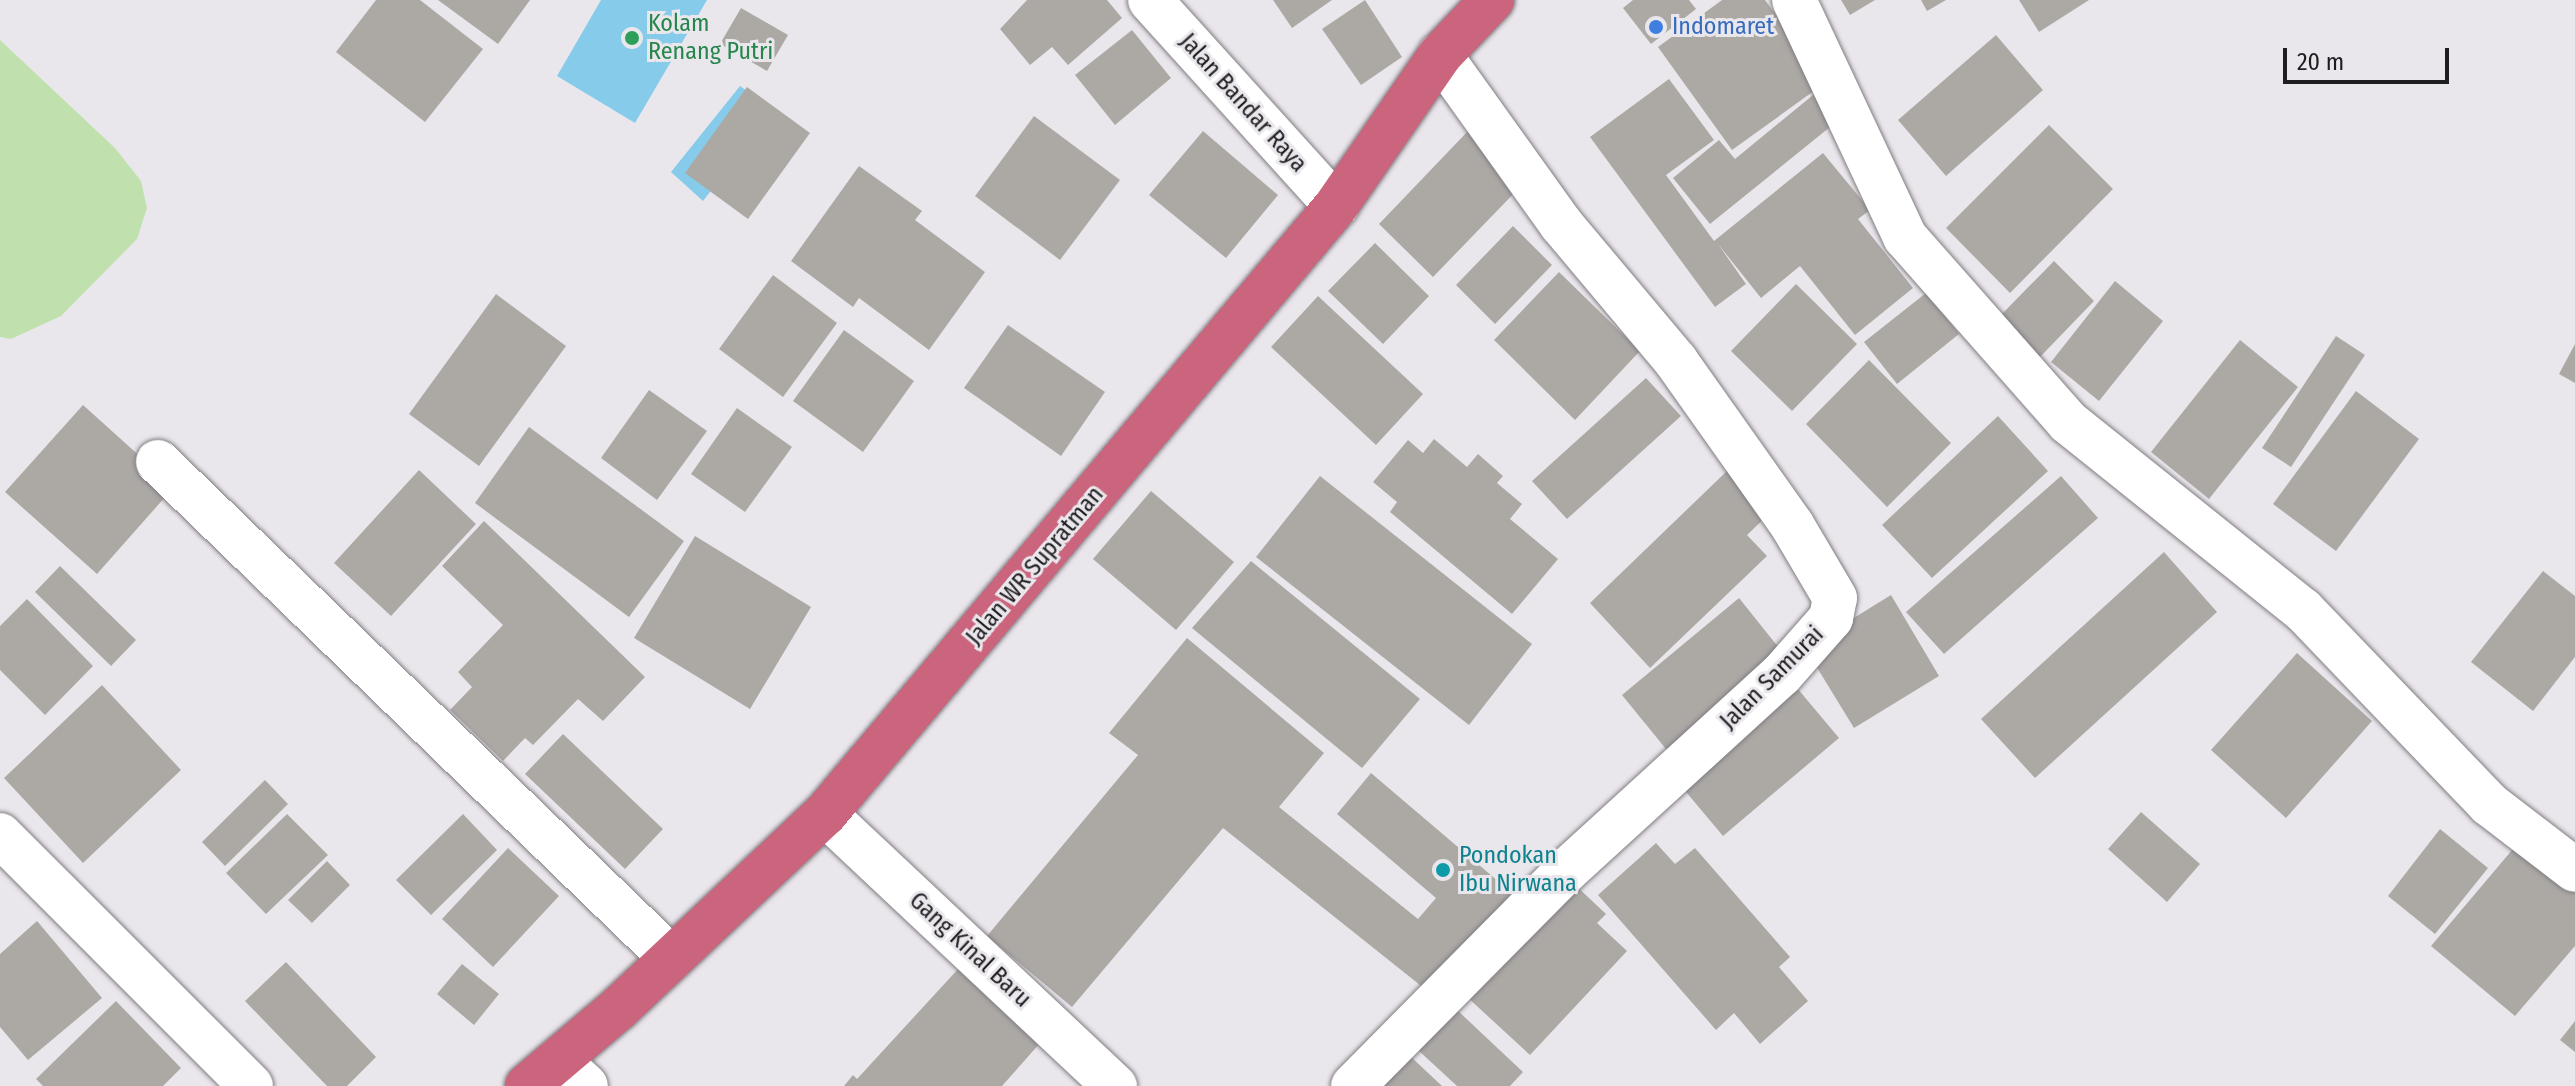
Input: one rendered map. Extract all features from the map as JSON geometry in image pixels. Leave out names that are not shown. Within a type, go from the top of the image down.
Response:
[{"type":"highway","name":"Jalan WR Supratman","points":[[557,1077],[671,958],[825,814],[1336,206],[1440,55],[1492,0]]},
{"type":"street","name":"Jalan Bandar Raya","points":[[1150,0],[1336,206]]},
{"type":"street","points":[[1794,0],[1905,237],[2068,422],[2303,610],[2489,804],[2575,870]]},
{"type":"street","name":"Jalan Samurai","points":[[1353,1086],[1565,872],[1781,675],[1831,618],[1835,598],[1792,525],[1676,361],[1561,224],[1440,55]]},
{"type":"street","points":[[158,462],[671,958]]},
{"type":"street","name":"Gang Kinal Baru","points":[[825,814],[1115,1086]]},
{"type":"street","points":[[0,835],[251,1086]]},
{"type":"green space","points":[[0,40],[115,148],[141,181],[147,208],[137,239],[61,316],[11,339],[0,337]]},
{"type":"water","name":"Kolam Renang Putri","points":[[601,0],[707,0],[635,123],[557,76]]},
{"type":"water","points":[[740,86],[774,110],[703,201],[671,172]]},
{"type":"building","points":[[376,0],[420,0],[483,49],[425,122],[336,52]]},
{"type":"building","points":[[438,0],[530,0],[498,44]]},
{"type":"building","points":[[1027,0],[1107,0],[1122,18],[1068,65],[1052,47],[1030,65],[1000,29]]},
{"type":"building","points":[[1273,0],[1332,0],[1292,28]]},
{"type":"building","points":[[1365,0],[1402,57],[1361,85],[1322,29]]},
{"type":"building","name":"Indomaret","points":[[1633,0],[1689,0],[1696,9],[1651,44],[1623,8]]},
{"type":"building","points":[[1722,0],[1765,0],[1825,83],[1732,150],[1658,47]]},
{"type":"building","points":[[1841,0],[1875,0],[1850,15]]},
{"type":"building","points":[[1921,0],[1946,0],[1927,11]]},
{"type":"building","points":[[2019,0],[2089,0],[2039,32]]},
{"type":"building","points":[[741,8],[788,35],[767,71],[720,44]]},
{"type":"building","points":[[1132,30],[1171,78],[1115,125],[1075,75]]},
{"type":"building","points":[[1996,35],[2043,90],[1946,176],[1898,120]]},
{"type":"building","points":[[1669,79],[1714,140],[1666,175],[1714,241],[1823,153],[1870,210],[1858,219],[1913,288],[1855,335],[1800,266],[1761,298],[1718,244],[1746,284],[1715,307],[1590,137]]},
{"type":"building","points":[[747,87],[810,133],[748,219],[685,173]]},
{"type":"building","points":[[1813,95],[1835,123],[1710,224],[1673,178],[1719,140],[1735,159]]},
{"type":"building","points":[[1034,116],[1120,180],[1060,260],[975,196]]},
{"type":"building","points":[[2049,125],[2113,189],[2010,293],[1946,228]]},
{"type":"building","points":[[1203,131],[1278,195],[1226,258],[1149,195]]},
{"type":"building","points":[[1468,131],[1522,185],[1433,277],[1379,224]]},
{"type":"building","points":[[859,166],[922,211],[915,220],[985,272],[929,350],[859,298],[853,307],[791,261]]},
{"type":"building","points":[[1513,226],[1552,265],[1495,324],[1456,285]]},
{"type":"building","points":[[1375,243],[1429,296],[1383,344],[1328,291]]},
{"type":"building","points":[[2054,261],[2094,301],[2040,357],[2000,316]]},
{"type":"building","points":[[1559,272],[1640,351],[1575,420],[1494,340]]},
{"type":"building","points":[[773,275],[837,323],[783,397],[719,349]]},
{"type":"building","points":[[2115,281],[2163,321],[2099,401],[2051,362]]},
{"type":"building","points":[[1796,284],[1857,344],[1792,411],[1731,351]]},
{"type":"building","points":[[1926,293],[1959,334],[1897,384],[1864,342]]},
{"type":"building","points":[[496,294],[566,346],[479,466],[409,414]]},
{"type":"building","points":[[1318,296],[1423,394],[1376,445],[1271,347]]},
{"type":"building","points":[[1008,325],[1105,392],[1061,456],[964,388]]},
{"type":"building","points":[[844,330],[914,381],[863,452],[793,401]]},
{"type":"building","points":[[2336,336],[2365,355],[2291,467],[2262,448]]},
{"type":"building","points":[[2240,340],[2298,387],[2209,499],[2151,452]]},
{"type":"building","points":[[2575,344],[2575,383],[2559,374]]},
{"type":"building","points":[[1869,360],[1951,443],[1887,507],[1806,424]]},
{"type":"building","points":[[1646,378],[1681,416],[1567,519],[1532,481]]},
{"type":"building","points":[[649,390],[707,431],[657,500],[601,458]]},
{"type":"building","points":[[2356,391],[2419,439],[2336,551],[2273,504]]},
{"type":"building","points":[[83,405],[174,487],[97,574],[5,492]]},
{"type":"building","points":[[737,408],[792,447],[745,512],[691,474]]},
{"type":"building","points":[[1998,416],[2048,471],[1932,578],[1882,525]]},
{"type":"building","points":[[529,427],[684,541],[629,617],[475,503]]},
{"type":"building","points":[[1434,439],[1467,467],[1478,454],[1503,476],[1497,483],[1522,504],[1510,519],[1558,559],[1512,614],[1390,512],[1397,502],[1373,482],[1408,440],[1423,453]]},
{"type":"building","points":[[1729,469],[1770,513],[1747,535],[1767,556],[1650,668],[1590,603]]},
{"type":"building","points":[[419,470],[476,524],[391,616],[334,563]]},
{"type":"building","points":[[1320,476],[1532,644],[1469,725],[1256,557]]},
{"type":"building","points":[[2061,476],[2098,518],[1944,654],[1906,612]]},
{"type":"building","points":[[1151,491],[1234,562],[1176,630],[1093,559]]},
{"type":"building","points":[[484,521],[645,677],[603,721],[578,699],[533,745],[525,738],[503,761],[450,710],[472,687],[458,672],[503,625],[442,566]]},
{"type":"building","points":[[695,536],[811,607],[750,709],[634,638]]},
{"type":"building","points":[[2164,552],[2217,612],[2035,778],[1981,719]]},
{"type":"building","points":[[1251,561],[1420,699],[1362,768],[1192,628]]},
{"type":"building","points":[[60,566],[136,640],[111,666],[35,592]]},
{"type":"building","points":[[2543,571],[2575,596],[2575,657],[2533,711],[2471,662]]},
{"type":"building","points":[[1891,595],[1939,676],[1854,728],[1805,648]]},
{"type":"building","points":[[1739,598],[1787,658],[1670,754],[1622,695]]},
{"type":"building","points":[[27,599],[93,666],[45,715],[0,670],[0,626]]},
{"type":"building","points":[[1187,638],[1324,753],[1279,807],[1418,919],[1436,898],[1337,814],[1371,773],[1512,893],[1430,993],[1223,828],[1072,1007],[987,936],[1138,755],[1109,733]]},
{"type":"building","points":[[2297,653],[2372,721],[2286,818],[2211,750]]},
{"type":"building","points":[[1792,682],[1839,738],[1723,836],[1676,780]]},
{"type":"building","points":[[102,685],[181,770],[83,863],[4,778]]},
{"type":"building","points":[[563,734],[663,829],[625,869],[525,774]]},
{"type":"building","points":[[265,780],[288,804],[225,866],[202,842]]},
{"type":"building","points":[[2141,812],[2200,864],[2167,902],[2108,849]]},
{"type":"building","points":[[287,814],[328,855],[266,914],[226,873]]},
{"type":"building","points":[[463,814],[497,850],[431,915],[396,880]]},
{"type":"building","points":[[2440,829],[2488,868],[2435,934],[2388,896]]},
{"type":"building","points":[[1656,843],[1675,864],[1695,848],[1790,957],[1779,967],[1808,1001],[1760,1044],[1734,1013],[1716,1030],[1598,895]]},
{"type":"building","points":[[2518,843],[2575,892],[2575,946],[2515,1016],[2431,946]]},
{"type":"building","points":[[508,848],[559,896],[493,967],[442,919]]},
{"type":"building","points":[[327,861],[350,885],[312,923],[288,900]]},
{"type":"building","points":[[1572,882],[1606,914],[1597,923],[1627,951],[1530,1055],[1466,996]]},
{"type":"building","points":[[37,921],[102,998],[28,1060],[0,1027],[0,954]]},
{"type":"building","points":[[286,962],[376,1057],[347,1086],[327,1086],[245,1001]]},
{"type":"building","points":[[462,964],[499,994],[474,1025],[437,994]]},
{"type":"building","points":[[959,968],[1040,1043],[1002,1086],[844,1086],[853,1075],[857,1079]]},
{"type":"building","points":[[116,1001],[181,1068],[163,1086],[43,1086],[36,1079]]},
{"type":"building","points":[[1456,1009],[1523,1072],[1510,1086],[1457,1086],[1418,1050]]},
{"type":"building","points":[[2575,1021],[2575,1052],[2560,1040]]},
{"type":"building","points":[[1410,1056],[1442,1086],[1382,1086]]},
{"type":"place","name":"Indomaret","points":[[1656,27]]},
{"type":"place","name":"Kolam Renang Putri","points":[[632,38]]},
{"type":"place","name":"Pondokan Ibu Nirwana","points":[[1443,870]]}]
